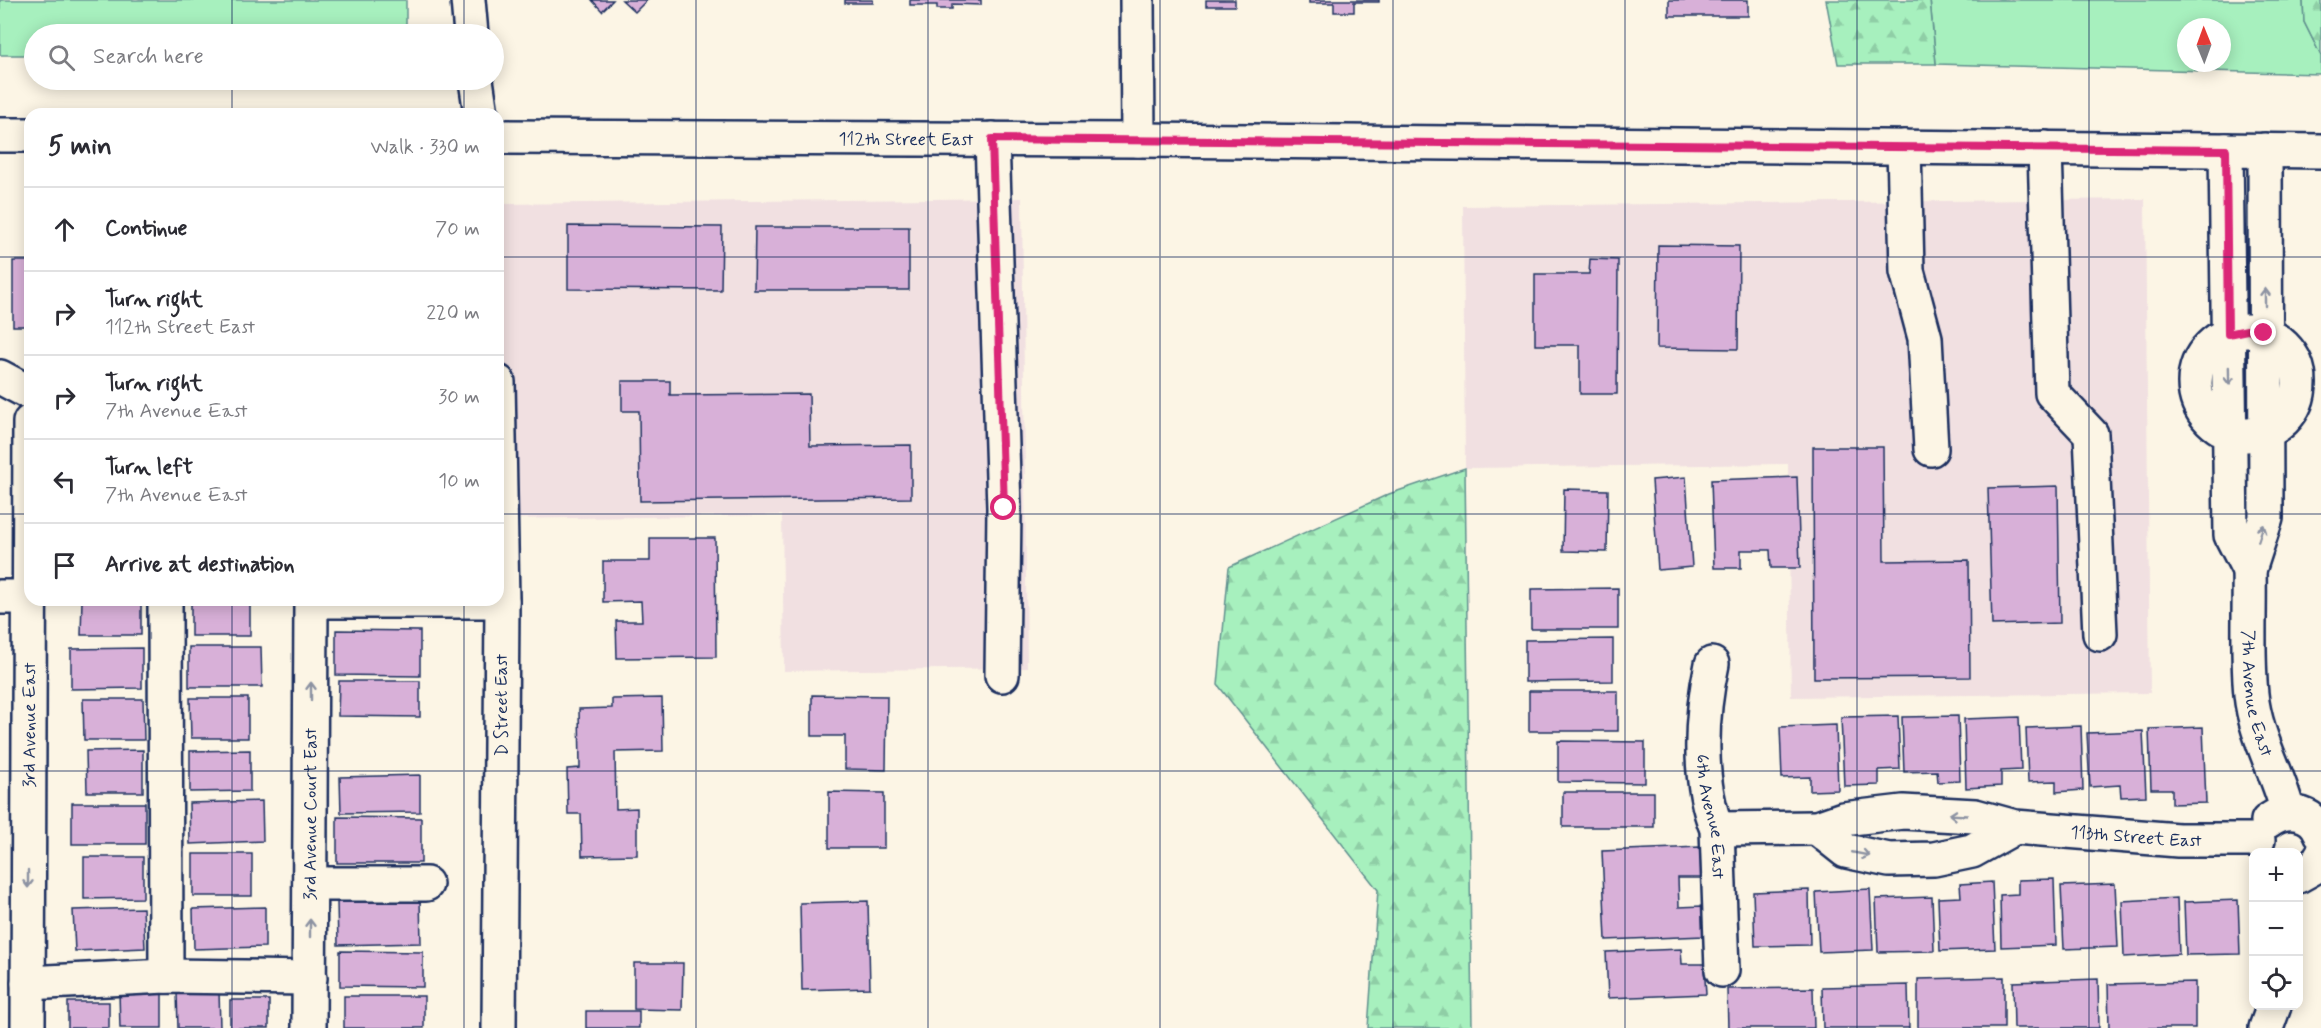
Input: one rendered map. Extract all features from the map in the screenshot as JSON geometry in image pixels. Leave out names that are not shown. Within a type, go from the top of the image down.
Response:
[{"type":"street","points":[[468,0],[470,24]]},
{"type":"street","points":[[1137,0],[1138,140]]},
{"type":"street","points":[[478,90],[480,108]]},
{"type":"street","points":[[0,135],[24,135]]},
{"type":"street","name":"112th Street East","points":[[504,137],[1138,140],[2321,151]]},
{"type":"street","points":[[992,139],[1004,508],[1002,675]]},
{"type":"street","points":[[1904,147],[1907,271],[1925,338],[1931,449]]},
{"type":"street","points":[[2044,148],[2052,393],[2091,434],[2100,634]]},
{"type":"street","points":[[2226,150],[2228,334]]},
{"type":"street","points":[[2265,150],[2266,334]]},
{"type":"street","points":[[2247,330],[2266,334],[2278,340],[2290,352],[2298,367],[2300,383],[2297,399],[2290,414],[2266,432],[2247,436],[2229,432],[2216,426],[2204,414],[2197,400],[2194,383],[2196,367],[2204,352],[2216,340],[2228,334],[2247,330]]},
{"type":"street","points":[[0,377],[24,390]]},
{"type":"street","name":"7th Avenue East","points":[[2229,432],[2231,535],[2249,570]]},
{"type":"street","name":"7th Avenue East","points":[[2266,432],[2266,518],[2249,570],[2251,694],[2258,728],[2283,791],[2288,812]]},
{"type":"street","name":"3rd Avenue East","points":[[24,545],[15,597],[14,832],[28,983],[28,1028]]},
{"type":"street","points":[[165,606],[166,976]]},
{"type":"street","name":"3rd Avenue Court East","points":[[309,1028],[311,606]]},
{"type":"street","name":"D Street East","points":[[499,1028],[502,606]]},
{"type":"street","name":"6th Avenue East","points":[[1712,664],[1704,701],[1703,744],[1708,808],[1717,829],[1722,970]]},
{"type":"street","name":"113th Street East","points":[[1717,829],[1817,828],[1843,819],[1903,812],[1975,816],[2015,827],[2259,846]]},
{"type":"street","points":[[2259,846],[2265,823],[2275,816],[2288,812],[2301,813],[2312,820],[2321,833]]},
{"type":"street","points":[[1817,828],[1846,851],[1889,860],[1934,859],[1972,851],[2015,827]]},
{"type":"street","points":[[2303,873],[2316,866],[2321,856]]},
{"type":"street","points":[[310,884],[426,884]]},
{"type":"street","points":[[28,983],[166,976],[310,978]]},
{"type":"street","points":[[2266,1028],[2272,1010]]},
{"type":"shaded area","points":[[1022,198],[1027,668],[784,671],[782,515],[504,519],[504,204]]},
{"type":"shaded area","points":[[2145,199],[2150,693],[1791,697],[1788,464],[1465,468],[1463,206]]},
{"type":"green space","points":[[0,0],[406,0],[406,24],[24,24],[24,55],[0,55]]},
{"type":"green space","points":[[1826,0],[1930,0],[1936,64],[1838,64]]},
{"type":"green space","points":[[1930,0],[2303,0],[2304,22],[2321,56],[2321,74],[2231,72],[2231,18],[2177,18],[2177,70],[1936,64]]},
{"type":"green space","points":[[2303,0],[2321,0],[2321,56],[2304,22]]},
{"type":"green space","points":[[1465,468],[1472,1028],[1368,1028],[1378,890],[1218,685],[1229,567],[1389,494]]},
{"type":"building","points":[[592,0],[613,0],[602,11]]},
{"type":"building","points":[[622,0],[647,0],[635,12]]},
{"type":"building","points":[[845,0],[873,0],[873,3],[845,3]]},
{"type":"building","points":[[910,0],[981,0],[981,5],[952,4],[952,9],[937,9],[937,5],[910,5]]},
{"type":"building","points":[[1206,0],[1235,0],[1235,6],[1206,6]]},
{"type":"building","points":[[1309,0],[1379,0],[1379,2],[1354,2],[1354,12],[1334,12],[1334,3],[1309,3]]},
{"type":"building","points":[[1669,0],[1748,0],[1748,16],[1669,16]]},
{"type":"building","points":[[568,226],[722,227],[721,290],[568,289]]},
{"type":"building","points":[[755,227],[909,227],[909,290],[754,290]]},
{"type":"building","points":[[1658,245],[1739,246],[1738,349],[1657,348]]},
{"type":"building","points":[[1590,259],[1618,260],[1617,394],[1580,394],[1580,345],[1535,345],[1535,274],[1589,274]]},
{"type":"building","points":[[13,261],[24,261],[24,326],[13,326]]},
{"type":"building","points":[[622,381],[670,381],[670,395],[809,394],[810,446],[911,445],[911,498],[640,501],[639,411],[622,411]]},
{"type":"building","points":[[1813,447],[1883,447],[1884,561],[1969,560],[1970,677],[1814,678]]},
{"type":"building","points":[[1686,477],[1692,567],[1658,570],[1652,480]]},
{"type":"building","points":[[1797,477],[1800,568],[1771,568],[1770,550],[1741,550],[1741,568],[1714,568],[1711,480]]},
{"type":"building","points":[[2058,486],[2060,623],[1992,625],[1988,488]]},
{"type":"building","points":[[1564,489],[1608,490],[1607,552],[1563,551]]},
{"type":"building","points":[[650,538],[715,538],[716,657],[617,658],[616,621],[642,621],[641,601],[603,602],[603,561],[650,561]]},
{"type":"building","points":[[1618,588],[1618,629],[1531,629],[1531,589]]},
{"type":"building","points":[[82,606],[141,606],[141,635],[81,635]]},
{"type":"building","points":[[191,606],[250,606],[250,636],[191,636]]},
{"type":"building","points":[[336,630],[420,631],[420,676],[336,675]]},
{"type":"building","points":[[1613,639],[1613,681],[1525,682],[1525,640]]},
{"type":"building","points":[[189,647],[261,647],[262,687],[189,687]]},
{"type":"building","points":[[142,648],[142,688],[71,689],[71,649]]},
{"type":"building","points":[[339,681],[420,681],[420,717],[338,716]]},
{"type":"building","points":[[1529,691],[1618,691],[1618,731],[1529,731]]},
{"type":"building","points":[[812,695],[887,696],[886,770],[845,769],[845,736],[812,736]]},
{"type":"building","points":[[190,698],[248,698],[248,738],[191,738]]},
{"type":"building","points":[[662,698],[663,751],[615,752],[616,809],[637,808],[637,855],[582,856],[581,814],[568,814],[567,769],[580,768],[579,709],[612,708],[612,699]]},
{"type":"building","points":[[83,699],[143,699],[144,740],[84,740]]},
{"type":"building","points":[[1898,716],[1900,769],[1879,770],[1879,785],[1844,786],[1841,717]]},
{"type":"building","points":[[1958,716],[1960,781],[1938,782],[1937,771],[1904,772],[1902,717]]},
{"type":"building","points":[[2019,717],[2021,770],[2001,771],[2001,786],[1966,788],[1964,719]]},
{"type":"building","points":[[1836,725],[1838,790],[1810,791],[1810,777],[1782,778],[1780,727]]},
{"type":"building","points":[[2081,726],[2083,790],[2056,792],[2056,781],[2028,782],[2026,728]]},
{"type":"building","points":[[2203,727],[2206,803],[2172,804],[2172,789],[2151,789],[2149,729]]},
{"type":"building","points":[[2143,731],[2146,796],[2121,797],[2120,785],[2090,787],[2087,733]]},
{"type":"building","points":[[1558,741],[1645,742],[1645,783],[1558,782]]},
{"type":"building","points":[[143,750],[143,792],[87,792],[86,751]]},
{"type":"building","points":[[250,750],[250,791],[190,792],[190,751]]},
{"type":"building","points":[[420,775],[420,812],[341,813],[340,777]]},
{"type":"building","points":[[829,792],[884,793],[884,848],[829,848]]},
{"type":"building","points":[[1563,792],[1654,792],[1654,827],[1563,827]]},
{"type":"building","points":[[262,801],[263,841],[190,844],[189,803]]},
{"type":"building","points":[[72,803],[145,803],[145,844],[72,844]]},
{"type":"building","points":[[337,817],[421,818],[421,863],[337,863]]},
{"type":"building","points":[[1700,847],[1701,878],[1678,878],[1679,907],[1702,906],[1704,936],[1606,940],[1602,851]]},
{"type":"building","points":[[193,854],[252,854],[252,896],[193,896]]},
{"type":"building","points":[[84,857],[143,857],[143,898],[84,899]]},
{"type":"building","points":[[2054,879],[2056,945],[2001,947],[2000,895],[2018,894],[2018,880]]},
{"type":"building","points":[[1992,882],[1995,949],[1940,951],[1938,898],[1961,897],[1960,884]]},
{"type":"building","points":[[2115,884],[2118,947],[2064,949],[2061,886]]},
{"type":"building","points":[[1870,889],[1873,950],[1819,952],[1816,892]]},
{"type":"building","points":[[1809,890],[1810,945],[1755,946],[1753,892]]},
{"type":"building","points":[[1932,897],[1934,951],[1878,952],[1876,899]]},
{"type":"building","points":[[2177,898],[2179,954],[2124,957],[2122,901]]},
{"type":"building","points":[[420,899],[421,943],[338,945],[337,901]]},
{"type":"building","points":[[2238,900],[2240,954],[2186,955],[2184,902]]},
{"type":"building","points":[[868,901],[870,988],[802,990],[800,903]]},
{"type":"building","points":[[265,907],[265,947],[194,949],[193,909]]},
{"type":"building","points":[[143,908],[145,948],[75,951],[73,910]]},
{"type":"building","points":[[1681,949],[1682,964],[1704,964],[1706,994],[1608,998],[1606,952]]},
{"type":"building","points":[[340,951],[423,952],[423,987],[340,986]]},
{"type":"building","points":[[634,963],[683,963],[682,1010],[634,1009]]},
{"type":"building","points":[[2004,977],[2004,1028],[1918,1028],[1918,979]]},
{"type":"building","points":[[2098,979],[2099,1028],[2014,1028],[2013,982]]},
{"type":"building","points":[[2195,982],[2195,1028],[2109,1028],[2108,984]]},
{"type":"building","points":[[1908,985],[1909,1028],[1823,1028],[1822,987]]},
{"type":"building","points":[[1813,988],[1814,1028],[1728,1028],[1727,989]]},
{"type":"building","points":[[162,991],[162,1028],[120,1028],[119,992]]},
{"type":"building","points":[[219,991],[220,1028],[178,1028],[177,992]]},
{"type":"building","points":[[344,996],[424,996],[424,1028],[344,1028]]},
{"type":"building","points":[[230,1000],[269,1000],[269,1028],[230,1028]]},
{"type":"building","points":[[68,1002],[109,1002],[109,1028],[68,1028]]},
{"type":"building","points":[[586,1011],[639,1011],[639,1028],[586,1028]]},
{"type":"route","points":[[1004,508],[992,139],[2226,150],[2228,334],[2247,330],[2264,333]]}]
